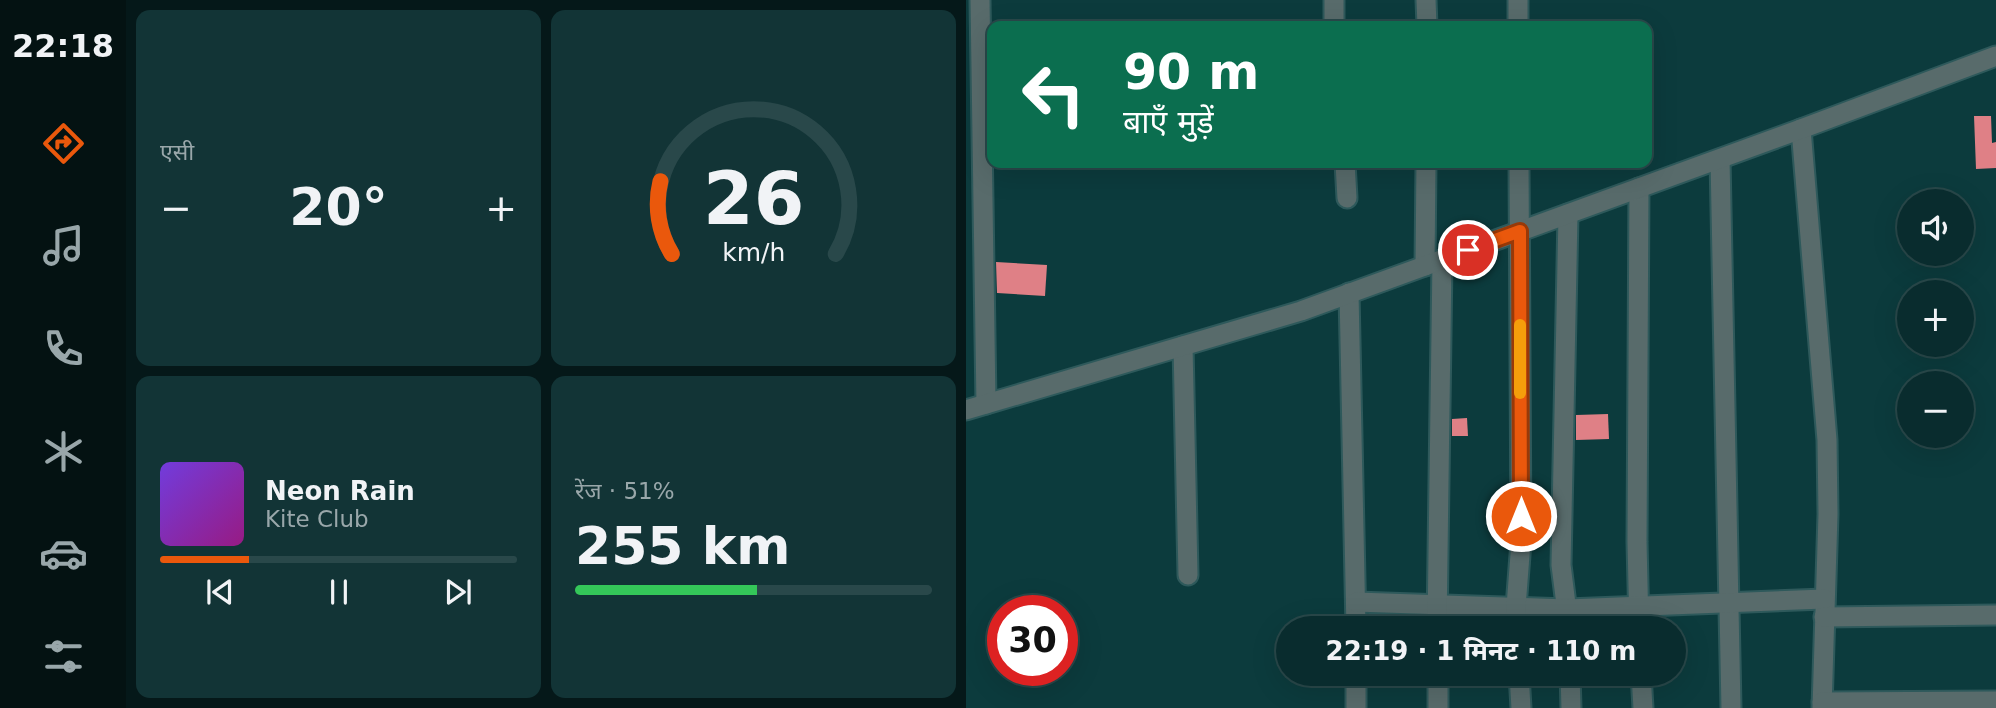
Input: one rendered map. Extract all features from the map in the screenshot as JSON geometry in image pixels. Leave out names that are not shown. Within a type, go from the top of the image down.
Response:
[{"type":"street","points":[[980,0],[974,189],[986,404]]},
{"type":"street","points":[[1334,0],[1334,21]]},
{"type":"street","points":[[1426,0],[1427,21]]},
{"type":"street","points":[[1518,0],[1518,21]]},
{"type":"street","points":[[966,410],[1301,311],[1996,56]]},
{"type":"street","points":[[1801,129],[1827,440],[1828,514],[1822,705],[1996,701]]},
{"type":"street","points":[[1720,159],[1731,708]]},
{"type":"street","points":[[1345,168],[1347,198]]},
{"type":"street","points":[[1426,168],[1433,263],[1437,616]]},
{"type":"street","points":[[1516,616],[1521,542],[1520,168]]},
{"type":"street","points":[[1638,616],[1639,188]]},
{"type":"street","points":[[1567,214],[1561,565],[1568,616]]},
{"type":"street","points":[[1349,293],[1356,616]]},
{"type":"street","points":[[1183,346],[1188,575]]},
{"type":"street","points":[[1356,602],[1516,607],[1555,616]]},
{"type":"street","points":[[1584,616],[1638,606],[1728,603],[1996,615]]},
{"type":"street","points":[[1356,686],[1356,708]]},
{"type":"street","points":[[1438,686],[1438,708]]},
{"type":"street","points":[[1520,686],[1521,708]]},
{"type":"street","points":[[1570,686],[1571,708]]},
{"type":"street","points":[[1642,686],[1643,708]]},
{"type":"building","points":[[1974,116],[1991,116],[1992,143],[1996,142],[1996,168],[1976,169]]},
{"type":"building","points":[[996,262],[1047,265],[1045,296],[997,293]]},
{"type":"building","points":[[1608,414],[1609,439],[1576,440],[1576,415]]},
{"type":"building","points":[[1467,418],[1468,436],[1452,436],[1452,419]]},
{"type":"slow traffic","points":[[1520,325],[1520,393]]},
{"type":"route","points":[[1468,250],[1520,231],[1521,516]]}]
